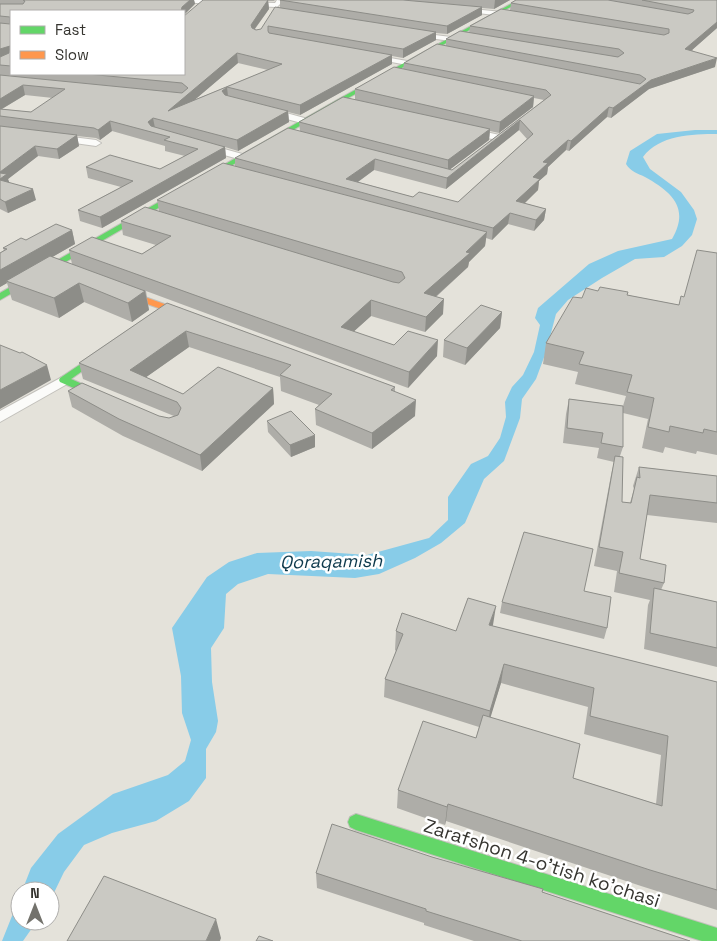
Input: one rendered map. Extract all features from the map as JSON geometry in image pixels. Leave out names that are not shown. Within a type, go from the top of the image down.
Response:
[{"type":"street","points":[[184,0],[232,3]]},
{"type":"street","points":[[0,297],[242,157],[289,134],[305,121],[344,102],[390,73],[438,50],[521,0]]},
{"type":"street","points":[[198,8],[204,2]]},
{"type":"street","points":[[240,4],[278,3],[273,11],[283,13]]},
{"type":"street","points":[[451,9],[517,16]]},
{"type":"street","points":[[401,32],[458,38]]},
{"type":"street","points":[[359,54],[408,63]]},
{"type":"street","points":[[390,73],[409,77]]},
{"type":"street","points":[[258,108],[305,121]]},
{"type":"street","points":[[454,128],[501,138]]},
{"type":"street","points":[[48,137],[96,144]]},
{"type":"street","points":[[194,144],[242,157]]},
{"type":"street","points":[[220,170],[239,175]]},
{"type":"street","points":[[143,214],[162,220]]},
{"type":"street","points":[[53,266],[71,272]]},
{"type":"street","points":[[106,285],[205,322]]},
{"type":"street","points":[[152,319],[168,308]]},
{"type":"street","points":[[0,417],[64,380],[114,345]]},
{"type":"street","points":[[64,380],[116,402]]},
{"type":"street","name":"Zarafshon 4-o'tish ko'chasi","points":[[356,822],[717,937]]},
{"type":"water","name":"Qoraqamish","points":[[717,130],[717,134],[687,135],[667,140],[658,144],[643,157],[650,169],[681,192],[694,210],[697,219],[692,235],[682,246],[664,257],[635,259],[602,278],[568,300],[556,314],[546,352],[536,379],[522,399],[520,418],[504,461],[484,479],[465,523],[441,543],[415,558],[379,574],[355,578],[268,574],[238,584],[226,594],[224,628],[211,648],[212,682],[218,721],[216,732],[206,749],[206,778],[189,801],[156,821],[112,833],[84,845],[60,881],[26,881],[31,868],[58,834],[113,794],[168,775],[185,761],[191,740],[182,713],[181,676],[172,628],[207,577],[229,562],[257,553],[311,551],[367,555],[429,538],[448,520],[448,497],[471,464],[488,456],[500,438],[506,417],[505,402],[512,387],[523,375],[534,352],[540,325],[535,318],[538,308],[589,264],[618,251],[672,239],[679,218],[675,202],[663,189],[634,172],[626,164],[630,151],[657,134]]},
{"type":"water","points":[[10,921],[10,931],[30,931],[23,941],[2,941]]},
{"type":"building","points":[[23,0],[190,0],[181,10],[10,10],[10,17],[0,16],[0,4],[23,4],[25,1]]},
{"type":"building","points":[[203,0],[268,0],[251,25],[256,30],[261,29],[275,7],[436,32],[403,49],[268,26],[269,33],[392,55],[300,105],[227,87],[222,91],[225,95],[288,111],[237,140],[153,118],[148,122],[151,126],[225,147],[100,217],[78,210],[133,181],[86,167],[110,155],[160,169],[198,149],[164,140],[170,137],[110,121],[98,130],[0,116],[0,109],[31,112],[65,89],[23,85],[0,99],[0,75],[182,93],[188,88],[182,83],[98,75],[185,75],[185,15]],"holes":[[[237,53],[282,64],[168,111]]]},
{"type":"building","points":[[280,0],[403,0],[482,7],[447,26]]},
{"type":"building","points":[[516,0],[608,0],[688,14],[694,10],[642,0],[717,0],[717,22],[685,49],[717,58],[651,80],[613,108],[609,107],[571,141],[568,140],[543,162],[548,163],[533,177],[540,179],[516,201],[546,209],[536,220],[510,213],[493,228],[235,158],[288,128],[452,170],[551,95],[546,90],[404,63],[437,44],[640,84],[646,79],[640,75],[446,39],[460,31],[618,57],[624,53],[619,49],[470,26],[501,9],[664,35],[669,33],[669,29],[511,3]],"holes":[[[520,120],[533,134],[458,202],[419,192],[413,197],[346,179],[375,159],[447,178]]]},
{"type":"building","points":[[0,23],[10,24],[10,46],[0,49]]},
{"type":"building","points":[[10,46],[10,66],[0,65],[0,57],[9,53]]},
{"type":"building","points":[[394,67],[534,96],[500,122],[355,89]]},
{"type":"building","points":[[343,97],[490,129],[448,160],[299,122]]},
{"type":"building","points":[[0,126],[77,135],[57,149],[35,146],[0,172]]},
{"type":"building","points":[[223,163],[487,232],[466,252],[470,253],[424,293],[444,299],[426,317],[371,300],[341,327],[394,345],[408,331],[438,340],[409,372],[69,250],[92,237],[142,254],[171,236],[121,221],[145,207],[393,282],[399,283],[405,278],[402,272],[157,200]]},
{"type":"building","points":[[0,173],[7,174],[0,179]]},
{"type":"building","points":[[0,180],[33,189],[5,202],[0,199]]},
{"type":"building","points":[[56,224],[72,230],[0,270],[0,253],[7,249],[3,248],[21,238],[26,240]]},
{"type":"building","points":[[697,250],[717,253],[717,432],[704,429],[703,433],[670,426],[669,432],[648,427],[654,398],[627,392],[632,375],[579,364],[584,352],[546,343],[573,297],[582,298],[586,288],[598,291],[600,287],[628,292],[627,295],[679,305],[681,296],[684,297]]},
{"type":"building","points":[[50,256],[145,291],[128,303],[79,283],[54,298],[6,281]]},
{"type":"building","points":[[167,303],[395,387],[391,390],[416,400],[372,433],[315,409],[332,394],[280,375],[291,365],[186,331],[130,370],[183,394],[218,367],[273,388],[200,455],[119,419],[68,391],[82,383],[159,416],[169,418],[178,415],[181,408],[177,402],[79,363]]},
{"type":"building","points":[[481,305],[502,312],[467,348],[444,340]]},
{"type":"building","points":[[0,345],[20,353],[22,352],[47,365],[0,390]]},
{"type":"building","points":[[569,399],[623,406],[623,447],[601,443],[603,433],[567,428]]},
{"type":"building","points":[[291,411],[315,435],[290,445],[267,421]]},
{"type":"building","points":[[615,456],[623,457],[622,502],[631,503],[637,477],[640,478],[639,467],[717,476],[717,503],[650,495],[640,559],[666,565],[664,583],[619,573],[623,552],[599,547]]},
{"type":"building","points":[[524,532],[593,549],[584,591],[611,597],[607,628],[502,602]]},
{"type":"building","points":[[654,588],[717,602],[717,648],[650,633]]},
{"type":"building","points":[[468,598],[496,606],[489,625],[717,682],[717,890],[448,804],[447,807],[398,790],[423,721],[476,738],[483,715],[580,744],[573,778],[662,806],[668,736],[590,716],[594,688],[504,664],[490,711],[385,679],[403,634],[396,631],[402,613],[456,631]]},
{"type":"building","points":[[332,824],[432,857],[543,889],[542,892],[690,941],[522,941],[426,911],[426,909],[316,873]]},
{"type":"building","points":[[104,876],[216,919],[206,941],[67,941]]},
{"type":"building","points":[[259,936],[273,941],[256,941]]},
{"type":"traffic: fast","points":[[0,297],[339,101],[521,0]]},
{"type":"traffic: fast","points":[[105,398],[64,380],[106,350]]},
{"type":"traffic: fast","points":[[356,822],[717,937]]},
{"type":"traffic: slow","points":[[117,290],[192,317]]}]
